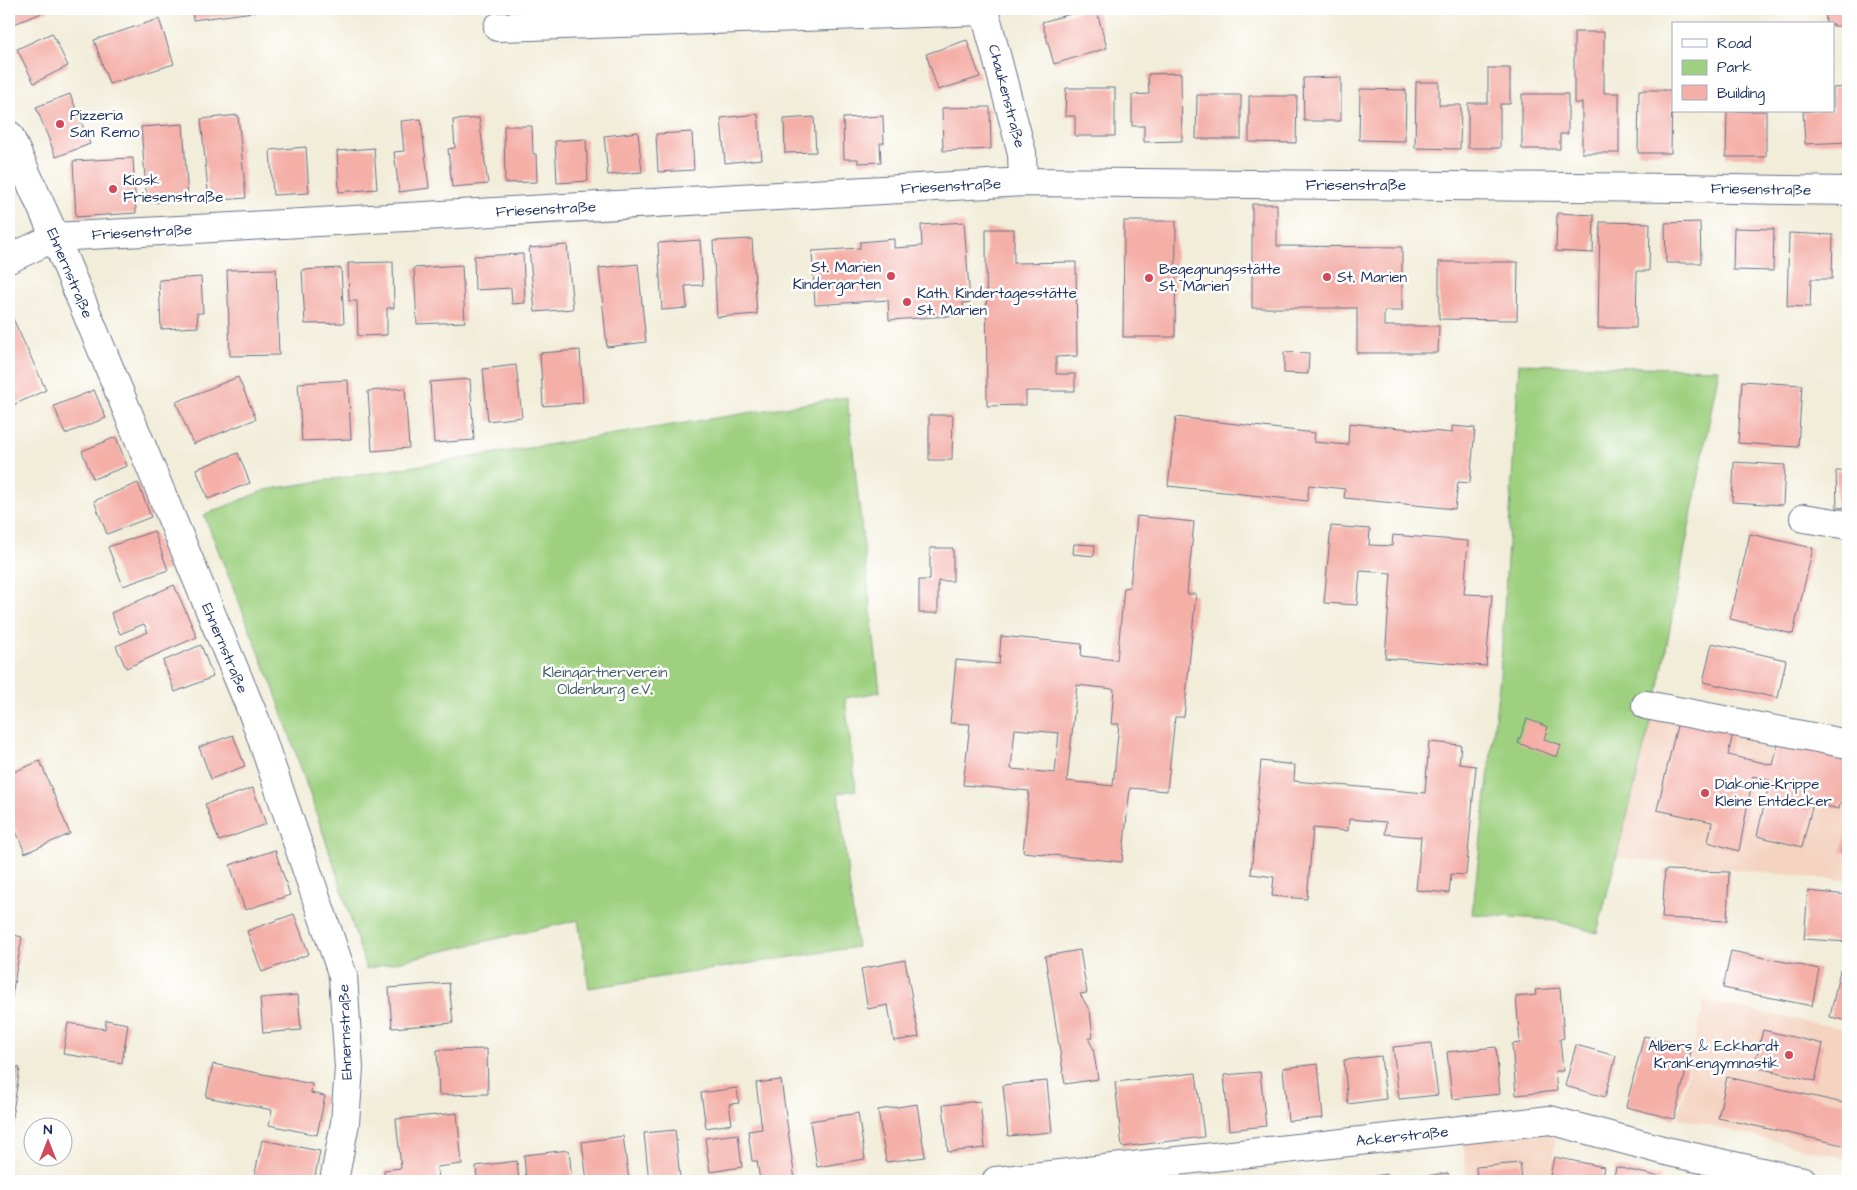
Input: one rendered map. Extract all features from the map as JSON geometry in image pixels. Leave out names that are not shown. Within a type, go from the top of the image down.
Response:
[{"type":"street","name":"Chaukenstraße","points":[[498,27],[984,10],[1022,153],[1023,182]]},
{"type":"street","name":"Ehnernstraße","points":[[9,136],[55,236],[255,719],[343,976],[349,1068],[346,1123],[334,1181]]},
{"type":"street","name":"Friesenstraße","points":[[55,236],[1023,182],[1848,191]]},
{"type":"street","points":[[9,259],[55,236]]},
{"type":"street","points":[[1804,518],[1848,525]]},
{"type":"street","points":[[1646,705],[1848,744]]},
{"type":"street","name":"Ackerstraße","points":[[996,1181],[1550,1120],[1670,1152],[1803,1181]]},
{"type":"shaded area","points":[[1657,697],[1848,735],[1848,881],[1616,857]]},
{"type":"shaded area","points":[[1704,1001],[1848,1030],[1848,1159],[1678,1118]]},
{"type":"shaded area","points":[[1559,1122],[1548,1181],[1467,1181],[1462,1130]]},
{"type":"green space","points":[[1519,364],[1719,369],[1657,697],[1597,933],[1553,920],[1472,914],[1500,676]]},
{"type":"green space","name":"Kleingärtnerverein Oldenburg e.V.","points":[[847,397],[880,692],[845,698],[856,790],[838,793],[857,947],[589,988],[578,920],[366,969],[336,871],[276,695],[204,515],[265,490]]},
{"type":"building","points":[[9,9],[52,9],[9,26]]},
{"type":"building","points":[[192,9],[269,9],[269,10],[193,20]]},
{"type":"building","points":[[1088,9],[1096,9],[1107,48],[1054,64],[1042,22]]},
{"type":"building","points":[[1825,9],[1848,9],[1848,26],[1834,26],[1834,22],[1826,22]]},
{"type":"building","points":[[159,19],[174,64],[109,84],[94,40]]},
{"type":"building","points":[[1574,32],[1604,32],[1604,93],[1619,93],[1619,153],[1582,153],[1582,103],[1574,103]]},
{"type":"building","points":[[52,33],[68,66],[34,83],[17,49]]},
{"type":"building","points":[[967,40],[980,77],[938,90],[926,54]]},
{"type":"building","points":[[1488,68],[1510,68],[1510,104],[1500,104],[1500,148],[1468,148],[1468,103],[1488,103]]},
{"type":"building","points":[[1181,73],[1182,141],[1144,142],[1144,126],[1132,126],[1132,95],[1149,94],[1148,74]]},
{"type":"building","points":[[1341,77],[1341,121],[1304,121],[1303,78]]},
{"type":"building","points":[[1416,82],[1439,82],[1439,105],[1461,105],[1460,149],[1415,148]]},
{"type":"building","points":[[1848,87],[1848,142],[1805,144],[1803,112],[1834,112],[1834,88]]},
{"type":"building","points":[[1066,88],[1115,88],[1115,136],[1075,136],[1075,116],[1065,116]]},
{"type":"building","points":[[1360,89],[1406,90],[1405,141],[1359,140]]},
{"type":"building","points":[[1639,90],[1672,90],[1671,153],[1638,153]]},
{"type":"building","points":[[70,94],[90,144],[56,157],[36,107]]},
{"type":"building","points":[[1522,94],[1568,94],[1568,134],[1560,134],[1560,149],[1522,149]]},
{"type":"building","points":[[1197,95],[1241,95],[1241,139],[1196,139]]},
{"type":"building","points":[[1249,96],[1297,96],[1296,143],[1249,142]]},
{"type":"building","points":[[990,107],[991,149],[943,151],[942,108]]},
{"type":"building","points":[[1727,112],[1766,112],[1766,157],[1726,157]]},
{"type":"building","points":[[758,114],[762,159],[725,163],[721,118]]},
{"type":"building","points":[[238,115],[246,198],[209,201],[201,119]]},
{"type":"building","points":[[883,116],[884,143],[880,143],[881,162],[858,163],[858,159],[844,159],[843,118]]},
{"type":"building","points":[[814,117],[816,152],[785,153],[784,119]]},
{"type":"building","points":[[479,118],[488,184],[452,187],[448,149],[455,148],[453,120]]},
{"type":"building","points":[[421,119],[429,188],[399,192],[394,152],[404,151],[401,121]]},
{"type":"building","points":[[183,124],[188,200],[147,203],[141,127]]},
{"type":"building","points":[[504,126],[532,126],[537,182],[505,183]]},
{"type":"building","points":[[638,132],[642,172],[608,175],[604,136]]},
{"type":"building","points":[[692,132],[694,170],[658,172],[656,134]]},
{"type":"building","points":[[586,139],[588,181],[557,183],[555,141]]},
{"type":"building","points":[[306,147],[309,193],[273,195],[270,150]]},
{"type":"building","points":[[374,148],[377,189],[339,192],[337,151]]},
{"type":"building","points":[[133,158],[136,213],[76,217],[73,161]]},
{"type":"building","name":"St. Marien","points":[[1252,204],[1277,204],[1277,246],[1402,247],[1402,311],[1384,311],[1384,326],[1439,326],[1438,353],[1357,353],[1357,308],[1252,308]]},
{"type":"building","points":[[1557,213],[1594,215],[1593,253],[1556,251]]},
{"type":"building","points":[[1124,221],[1176,221],[1175,337],[1123,337]]},
{"type":"building","name":"St. Marien Kindergarten","points":[[964,222],[970,302],[963,303],[964,315],[889,320],[888,300],[815,305],[812,251],[860,248],[860,242],[894,239],[894,248],[922,246],[921,225]]},
{"type":"building","points":[[1600,222],[1650,223],[1649,271],[1637,271],[1636,328],[1598,328]]},
{"type":"building","points":[[1700,222],[1701,263],[1666,263],[1665,223]]},
{"type":"building","points":[[1734,228],[1774,229],[1773,271],[1733,270]]},
{"type":"building","points":[[986,229],[1014,229],[1014,263],[1076,262],[1077,356],[1056,357],[1056,374],[1075,374],[1075,391],[1026,391],[1026,405],[987,406]]},
{"type":"building","points":[[1789,233],[1833,235],[1832,279],[1811,279],[1810,307],[1787,306]]},
{"type":"building","points":[[752,239],[757,314],[717,317],[713,241]]},
{"type":"building","points":[[700,240],[703,285],[685,286],[687,308],[662,310],[658,243]]},
{"type":"building","points":[[567,245],[573,309],[535,312],[529,248]]},
{"type":"building","points":[[523,254],[525,303],[512,304],[511,288],[475,290],[474,256]]},
{"type":"building","points":[[393,262],[394,308],[387,308],[387,335],[358,336],[357,301],[349,301],[348,263]]},
{"type":"building","points":[[1439,262],[1518,262],[1517,320],[1439,319]]},
{"type":"building","points":[[638,264],[646,342],[607,347],[599,268]]},
{"type":"building","points":[[462,265],[465,322],[417,324],[414,268]]},
{"type":"building","points":[[341,268],[344,323],[305,324],[302,270]]},
{"type":"building","points":[[276,269],[279,355],[230,356],[227,270]]},
{"type":"building","points":[[201,277],[203,313],[197,313],[198,327],[161,329],[159,280]]},
{"type":"building","points":[[9,310],[46,390],[9,407]]},
{"type":"building","points":[[580,350],[583,403],[543,406],[540,353]]},
{"type":"building","points":[[1284,352],[1309,353],[1308,374],[1284,373]]},
{"type":"building","points":[[516,365],[522,417],[488,421],[483,369]]},
{"type":"building","points":[[238,377],[256,419],[193,444],[176,402]]},
{"type":"building","points":[[470,379],[474,440],[434,443],[430,382]]},
{"type":"building","points":[[348,380],[351,439],[302,441],[298,383]]},
{"type":"building","points":[[1742,381],[1802,385],[1798,447],[1738,443]]},
{"type":"building","points":[[405,388],[409,448],[372,451],[368,391]]},
{"type":"building","points":[[94,390],[106,418],[65,434],[54,406]]},
{"type":"building","points":[[929,415],[953,415],[952,460],[929,460]]},
{"type":"building","points":[[1176,417],[1315,433],[1314,442],[1348,445],[1349,423],[1452,433],[1452,426],[1475,428],[1470,483],[1458,482],[1455,509],[1344,498],[1345,489],[1309,485],[1307,501],[1168,486]]},
{"type":"building","points":[[116,437],[127,466],[93,479],[82,451]]},
{"type":"building","points":[[238,453],[250,483],[208,499],[196,469]]},
{"type":"building","points":[[1734,462],[1785,465],[1783,505],[1732,502]]},
{"type":"building","points":[[1836,471],[1848,471],[1848,507],[1837,508]]},
{"type":"building","points":[[138,483],[151,517],[107,534],[94,501]]},
{"type":"building","points":[[1137,516],[1194,522],[1187,594],[1196,594],[1184,717],[1175,717],[1167,791],[1130,788],[1122,862],[1023,852],[1029,791],[963,785],[970,724],[950,723],[956,660],[999,664],[1001,636],[1082,644],[1081,656],[1117,660],[1124,588],[1130,587]],"holes":[[[1077,685],[1114,689],[1111,724],[1119,724],[1113,786],[1067,781]],[[1015,729],[1059,733],[1055,773],[1011,769]]]},
{"type":"building","points":[[1331,526],[1370,529],[1369,545],[1392,546],[1393,535],[1468,541],[1464,594],[1492,595],[1486,666],[1385,658],[1391,573],[1360,571],[1357,605],[1324,603]]},
{"type":"building","points":[[154,531],[168,570],[123,586],[108,547]]},
{"type":"building","points":[[1750,534],[1813,548],[1793,634],[1730,619]]},
{"type":"building","points":[[1074,544],[1095,545],[1094,556],[1073,554]]},
{"type":"building","points":[[930,548],[953,548],[953,581],[938,581],[938,613],[919,613],[919,580],[930,580]]},
{"type":"building","points":[[174,585],[197,637],[126,668],[116,646],[148,632],[144,624],[120,634],[111,613]]},
{"type":"building","points":[[1712,643],[1786,660],[1778,698],[1703,682]]},
{"type":"building","points":[[201,645],[213,677],[175,692],[163,661]]},
{"type":"building","points":[[1679,717],[1734,729],[1728,755],[1773,765],[1779,740],[1848,756],[1848,804],[1840,803],[1839,809],[1813,803],[1802,847],[1757,836],[1770,780],[1753,776],[1739,851],[1708,842],[1712,822],[1657,810]]},
{"type":"building","points":[[1527,719],[1548,727],[1544,739],[1561,745],[1557,757],[1518,743]]},
{"type":"building","points":[[233,735],[245,766],[211,779],[199,747]]},
{"type":"building","points":[[1429,742],[1461,745],[1459,764],[1476,766],[1466,875],[1451,874],[1449,893],[1416,890],[1421,837],[1385,834],[1386,822],[1349,819],[1348,831],[1313,828],[1307,899],[1272,896],[1274,877],[1251,874],[1261,761],[1295,765],[1294,781],[1425,793]]},
{"type":"building","points":[[40,761],[70,834],[25,853],[9,814],[9,774]]},
{"type":"building","points":[[253,788],[266,824],[219,841],[205,804]]},
{"type":"building","points":[[1848,826],[1848,853],[1841,852]]},
{"type":"building","points":[[275,850],[290,895],[245,910],[230,865]]},
{"type":"building","points":[[1665,870],[1729,872],[1727,921],[1662,918]]},
{"type":"building","points":[[1808,891],[1848,895],[1848,942],[1804,939]]},
{"type":"building","points":[[294,914],[309,954],[262,972],[247,931]]},
{"type":"building","points":[[9,934],[22,937],[10,1007],[9,1007]]},
{"type":"building","points":[[1080,950],[1087,993],[1080,994],[1090,1011],[1093,1038],[1088,1038],[1093,1048],[1098,1079],[1065,1084],[1045,956]]},
{"type":"building","points":[[1731,951],[1819,969],[1812,1006],[1723,988]]},
{"type":"building","points":[[905,960],[919,1037],[894,1041],[888,1005],[868,1009],[861,969]]},
{"type":"building","points":[[1840,970],[1848,971],[1848,1021],[1830,1017]]},
{"type":"building","points":[[449,983],[453,1023],[392,1028],[389,988]]},
{"type":"building","points":[[1560,988],[1564,1038],[1560,1039],[1563,1071],[1555,1071],[1557,1091],[1516,1095],[1512,1044],[1520,1043],[1516,997],[1536,995],[1535,990]]},
{"type":"building","points":[[298,995],[301,1030],[263,1033],[260,998]]},
{"type":"building","points":[[106,1020],[128,1024],[122,1063],[63,1054],[68,1023],[105,1029]]},
{"type":"building","name":"Albers & Eckhardt Krankengymnastik","points":[[1763,1030],[1823,1044],[1815,1081],[1754,1067]]},
{"type":"building","points":[[1644,1036],[1692,1047],[1674,1119],[1626,1107]]},
{"type":"building","points":[[1431,1043],[1438,1095],[1399,1099],[1393,1047]]},
{"type":"building","points":[[1576,1045],[1616,1056],[1605,1097],[1565,1086]]},
{"type":"building","points":[[1496,1047],[1500,1094],[1452,1099],[1447,1052]]},
{"type":"building","points":[[487,1049],[488,1094],[439,1095],[437,1050]]},
{"type":"building","points":[[1381,1056],[1386,1099],[1348,1104],[1344,1060]]},
{"type":"building","points":[[213,1064],[312,1084],[311,1093],[325,1096],[317,1135],[269,1125],[272,1110],[206,1097]]},
{"type":"building","points":[[1318,1064],[1323,1118],[1288,1121],[1283,1068]]},
{"type":"building","points":[[9,1066],[20,1068],[10,1130],[9,1130]]},
{"type":"building","points":[[1260,1072],[1266,1126],[1229,1130],[1224,1075]]},
{"type":"building","points":[[1196,1073],[1204,1137],[1122,1147],[1115,1082]]},
{"type":"building","points":[[1727,1077],[1848,1104],[1848,1146],[1718,1118]]},
{"type":"building","points":[[781,1080],[795,1180],[760,1181],[757,1161],[752,1161],[748,1131],[762,1129],[756,1083]]},
{"type":"building","points":[[1047,1081],[1052,1132],[1008,1136],[1003,1085]]},
{"type":"building","points":[[737,1088],[739,1103],[729,1104],[732,1124],[706,1128],[701,1093]]},
{"type":"building","points":[[980,1101],[985,1148],[948,1152],[943,1105]]},
{"type":"building","points":[[917,1104],[925,1157],[886,1162],[878,1110]]},
{"type":"building","points":[[457,1113],[462,1164],[437,1167],[438,1181],[385,1181],[384,1170],[401,1168],[396,1119]]},
{"type":"building","points":[[858,1113],[865,1159],[817,1167],[810,1121]]},
{"type":"building","points":[[675,1130],[680,1179],[649,1181],[644,1133]]},
{"type":"building","points":[[738,1134],[742,1167],[710,1172],[705,1138]]},
{"type":"building","points":[[623,1136],[629,1181],[587,1181],[582,1142]]},
{"type":"building","points":[[262,1140],[320,1151],[314,1181],[269,1181],[254,1178]]},
{"type":"building","points":[[569,1150],[572,1181],[526,1181],[524,1155]]},
{"type":"building","points":[[1554,1157],[1604,1167],[1601,1181],[1549,1181]]},
{"type":"building","points":[[517,1161],[519,1181],[477,1181],[476,1166]]},
{"type":"building","points":[[1520,1163],[1522,1181],[1477,1181],[1476,1167]]},
{"type":"building","points":[[1616,1167],[1661,1177],[1660,1181],[1613,1181]]},
{"type":"building","points":[[1448,1173],[1449,1181],[1411,1181],[1411,1178]]},
{"type":"building","points":[[1386,1174],[1387,1179],[1398,1179],[1398,1181],[1375,1181],[1375,1176]]},
{"type":"place","name":"Pizzeria San Remo","points":[[60,124]]},
{"type":"place","name":"Kiosk Friesenstraße","points":[[113,189]]},
{"type":"place","name":"St. Marien Kindergarten","points":[[891,276]]},
{"type":"place","name":"St. Marien","points":[[1327,277]]},
{"type":"place","name":"Begegnungsstätte St. Marien","points":[[1149,278]]},
{"type":"place","name":"Kath. Kindertagesstätte St. Marien","points":[[907,302]]},
{"type":"place","name":"Diakonie-Krippe Kleine Entdecker","points":[[1705,793]]},
{"type":"place","name":"Albers & Eckhardt Krankengymnastik","points":[[1789,1055]]}]
